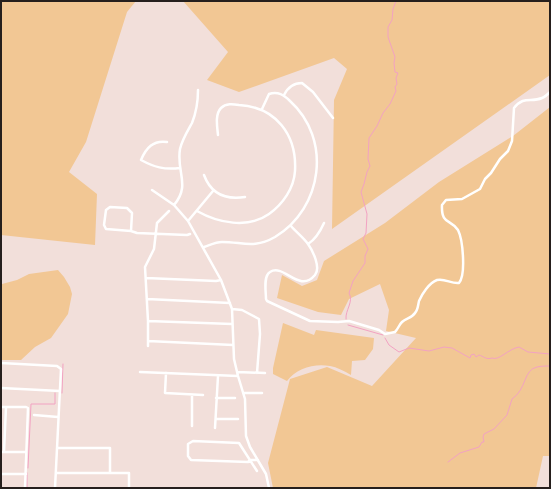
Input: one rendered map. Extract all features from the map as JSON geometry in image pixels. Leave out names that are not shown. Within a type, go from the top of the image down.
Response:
[{"type":"street","points":[[284,95],[291,86],[302,83],[313,92],[333,118]]},
{"type":"street","points":[[174,205],[182,193],[180,148],[195,115],[198,90]]},
{"type":"street","points":[[204,247],[220,242],[245,245],[258,244],[274,237],[291,226],[303,212],[312,195],[316,177],[317,159],[311,130],[300,112],[284,95],[276,92],[269,94],[262,109]]},
{"type":"street","points":[[291,226],[308,244],[317,266],[317,271],[315,276],[304,281],[298,281],[276,270],[267,274],[267,301],[310,321],[338,322],[349,320],[379,330],[385,334],[395,332],[402,322],[416,312],[420,300],[427,288],[433,282],[443,280],[455,284],[461,281],[463,257],[459,234],[457,229],[443,217],[442,205],[446,200],[462,199],[480,189],[485,178],[491,173],[496,164],[508,151],[512,141],[514,108],[516,105],[524,100],[541,99],[550,92]]},
{"type":"street","points":[[197,211],[218,220],[247,223],[263,218],[275,210],[283,202],[295,174],[294,150],[290,139],[284,128],[275,118],[262,109],[243,105],[226,105],[221,108],[218,116],[218,134]]},
{"type":"street","points":[[167,142],[152,144],[147,148],[141,160],[151,166],[160,168],[180,168]]},
{"type":"street","points":[[204,176],[213,191],[229,197],[245,197]]},
{"type":"street","points":[[152,190],[174,205],[188,220],[221,280],[232,309],[233,345],[236,372],[244,392],[246,436],[250,447],[266,474],[269,488]]},
{"type":"street","points":[[188,220],[213,191]]},
{"type":"street","points":[[131,231],[132,213],[127,208],[110,207],[106,210],[104,227],[137,233],[190,234]]},
{"type":"street","points":[[148,346],[145,267],[154,249],[157,223],[169,211]]},
{"type":"street","points":[[308,244],[314,241],[324,223]]},
{"type":"street","points":[[146,278],[221,280]]},
{"type":"street","points":[[147,299],[230,303]]},
{"type":"street","points":[[232,309],[242,310],[259,319],[260,334],[257,372]]},
{"type":"street","points":[[148,321],[232,324]]},
{"type":"street","points":[[148,341],[233,345]]},
{"type":"street","points":[[1,364],[57,366],[61,370],[55,488]]},
{"type":"street","points":[[140,372],[238,376]]},
{"type":"street","points":[[236,372],[265,373]]},
{"type":"street","points":[[166,373],[166,393],[202,395]]},
{"type":"street","points":[[215,428],[218,376]]},
{"type":"street","points":[[1,388],[60,391]]},
{"type":"street","points":[[244,392],[262,393]]},
{"type":"street","points":[[192,395],[192,426]]},
{"type":"street","points":[[216,398],[235,398]]},
{"type":"street","points":[[1,407],[26,407],[28,411],[25,488]]},
{"type":"street","points":[[6,407],[2,452],[26,452]]},
{"type":"street","points":[[34,415],[58,417]]},
{"type":"street","points":[[216,419],[238,420]]},
{"type":"street","points":[[257,471],[250,460],[239,443],[194,441],[190,442],[187,450],[188,456],[191,460],[248,462],[250,460],[258,460]]},
{"type":"street","points":[[57,448],[110,448],[110,473]]},
{"type":"street","points":[[56,473],[129,473],[129,488]]},
{"type":"street","points":[[1,474],[26,474]]},
{"type":"shaded area","points":[[1,1],[136,1],[127,12],[86,142],[69,172],[97,194],[95,245],[1,235]]},
{"type":"shaded area","points":[[183,1],[550,1],[550,75],[332,229],[334,100],[347,69],[334,58],[239,92],[207,80],[228,52]]},
{"type":"shaded area","points":[[550,107],[550,456],[543,456],[536,488],[273,488],[268,463],[290,379],[327,367],[372,386],[416,338],[386,331],[389,310],[380,284],[349,299],[341,315],[318,312],[277,298],[282,275],[302,286],[317,280],[324,261],[385,223],[439,182],[513,136]]},
{"type":"shaded area","points":[[58,270],[70,287],[72,294],[68,314],[51,338],[35,347],[21,360],[1,360],[2,284],[17,280],[29,274]]},
{"type":"shaded area","points":[[283,323],[314,335],[316,330],[374,338],[373,349],[365,360],[352,361],[351,375],[335,367],[318,365],[295,373],[287,381],[273,374]]},
{"type":"waterway","points":[[346,319],[350,303],[349,293],[353,281],[365,263],[365,256],[368,249],[363,239],[366,233],[367,214],[361,192],[370,166],[368,159],[369,138],[383,113],[390,104],[396,91],[395,87],[397,84],[396,78],[398,73],[395,72],[395,57],[388,37],[388,27],[392,20],[393,9],[396,1]]},
{"type":"waterway","points":[[348,325],[383,335]]},
{"type":"waterway","points":[[385,338],[389,345],[399,352],[409,348],[429,351],[444,347],[452,348],[470,358],[471,355],[474,354],[476,357],[479,355],[486,358],[498,358],[519,347],[528,352],[550,354]]},
{"type":"waterway","points":[[62,393],[63,364]]},
{"type":"waterway","points":[[448,462],[460,453],[479,447],[482,442],[484,442],[484,434],[494,429],[507,415],[512,399],[517,395],[529,372],[537,367],[550,366]]},
{"type":"waterway","points":[[28,468],[31,404],[55,404],[55,393]]},
{"type":"waterway","points":[[27,473],[27,488]]}]
